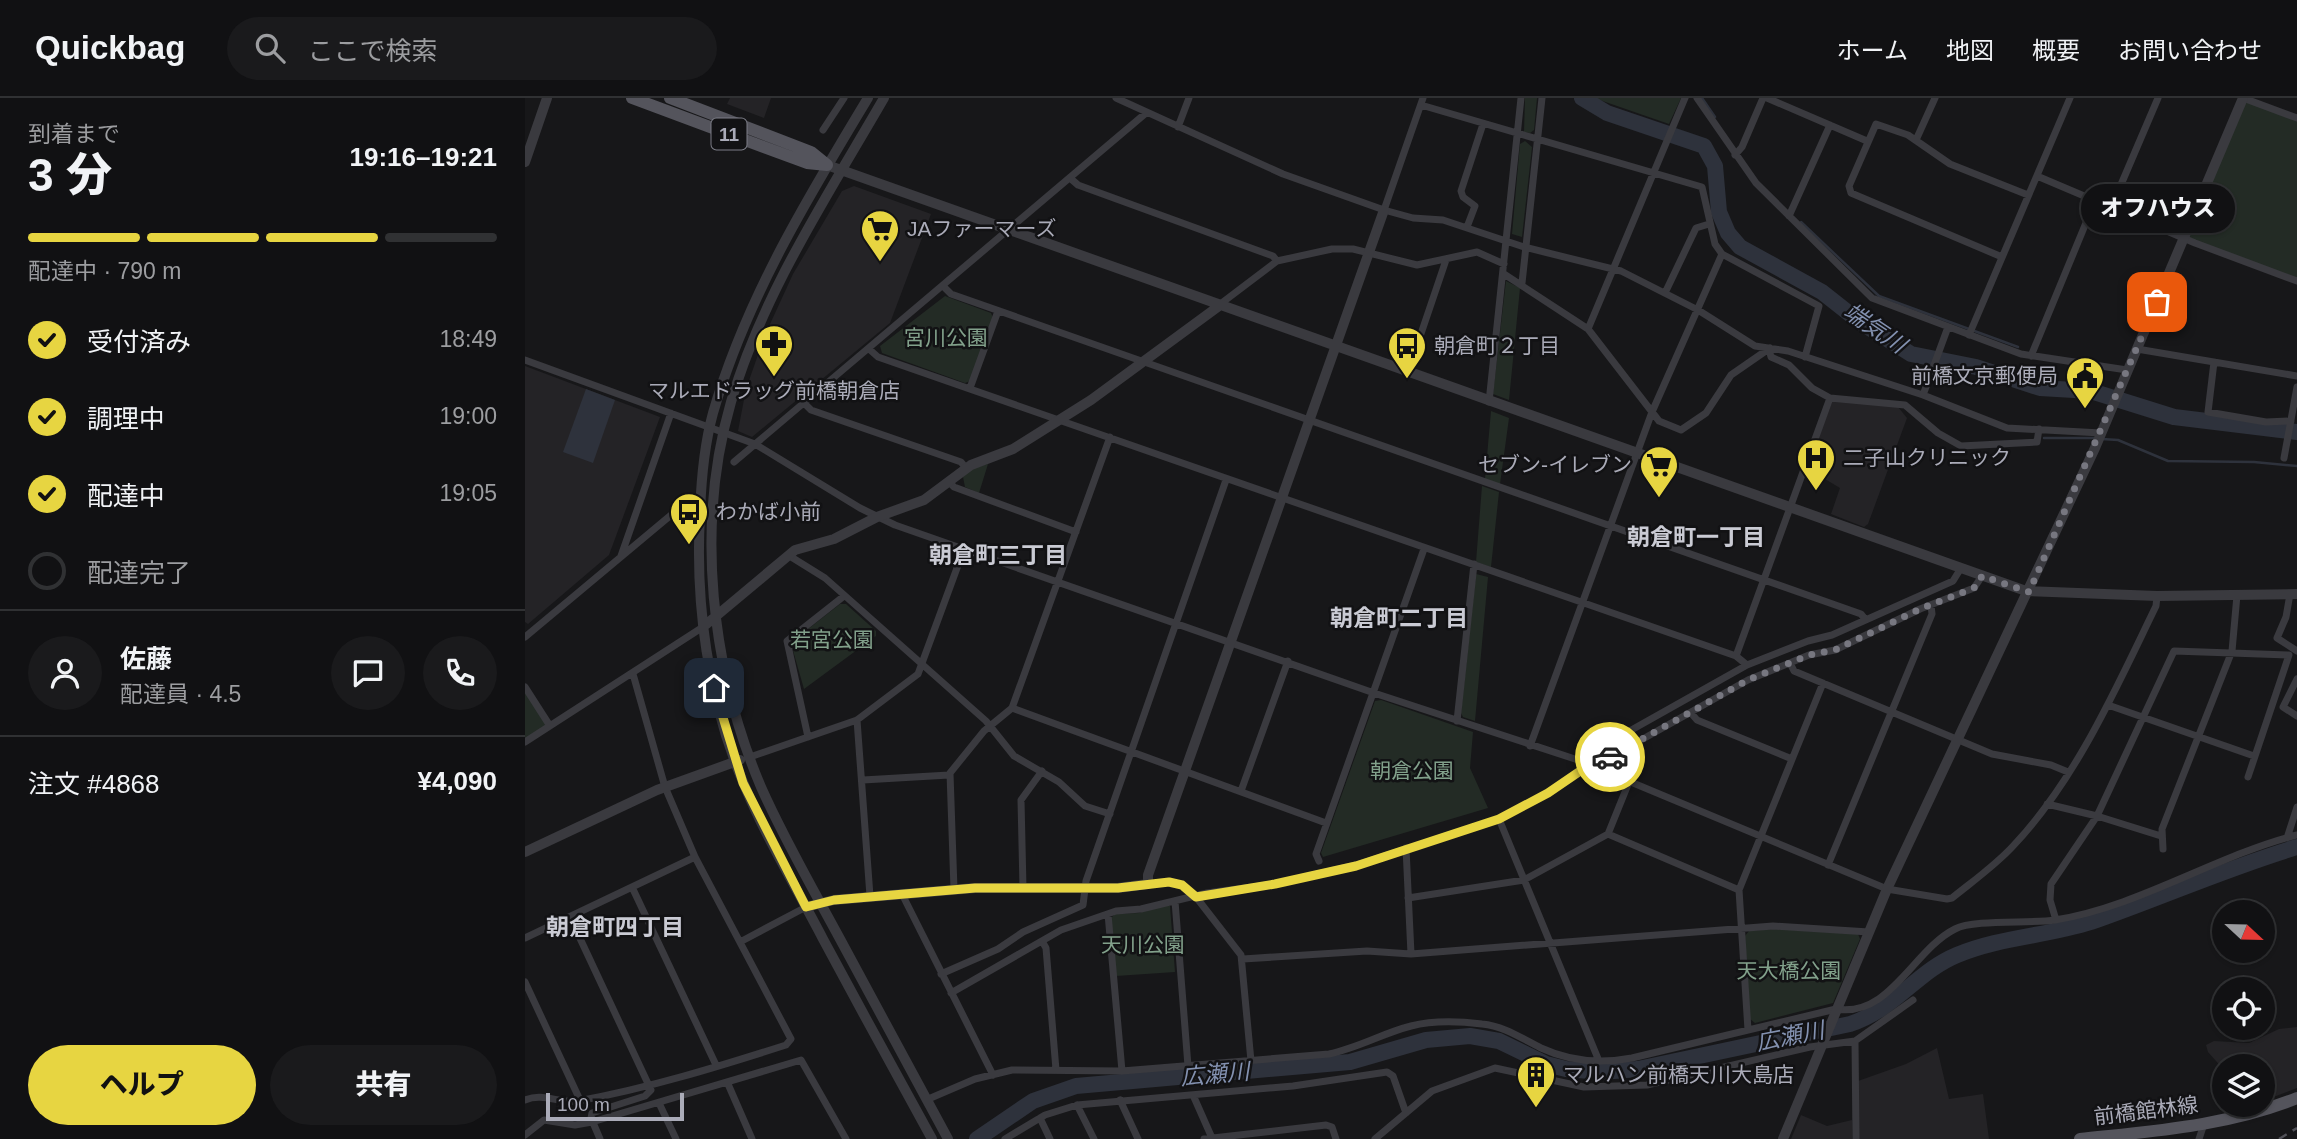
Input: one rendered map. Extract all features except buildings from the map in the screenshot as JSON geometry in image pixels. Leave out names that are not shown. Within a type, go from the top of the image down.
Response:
[{"type":"main road","name":"11","points":[[632,98],[807,163],[827,166]]},
{"type":"main road","name":"11","points":[[670,98],[811,152],[827,166]]},
{"type":"main road","name":"前橋館林線","points":[[2080,1139],[2204,1124],[2261,1111],[2297,1098]]},
{"type":"street","points":[[525,162],[547,98]]},
{"type":"street","points":[[823,130],[844,98]]},
{"type":"street","points":[[868,98],[760,288],[734,350],[710,428],[699,532],[703,627],[714,688],[735,762],[761,821],[932,1139]]},
{"type":"street","points":[[884,98],[781,279],[760,322],[731,402],[724,432],[714,517],[716,614],[725,668],[750,757],[774,815],[948,1139]]},
{"type":"street","points":[[1116,98],[1283,174],[1384,209],[1467,228],[1524,247],[1613,269],[1697,310],[1752,345],[1805,357],[1923,395],[2007,428],[2101,433]]},
{"type":"street","points":[[1178,127],[1189,98]]},
{"type":"street","points":[[1489,402],[1521,98]]},
{"type":"street","points":[[1522,283],[1542,98]]},
{"type":"street","points":[[1588,329],[1685,98]]},
{"type":"street","points":[[1697,98],[1735,155],[1789,216],[1872,298],[2031,356],[2127,370]]},
{"type":"street","points":[[1735,155],[1742,147],[1765,98],[1867,141]]},
{"type":"street","points":[[1916,140],[1935,98]]},
{"type":"street","points":[[1969,335],[2070,98]]},
{"type":"street","points":[[2111,208],[2158,98]]},
{"type":"street","points":[[1783,1139],[1887,889],[2029,592],[2101,433],[2243,98],[2297,118]]},
{"type":"street","points":[[1148,884],[1148,875],[1184,771],[1422,102],[1483,124],[1702,187],[1709,224],[1715,244],[1722,254],[1819,306],[1805,357]]},
{"type":"street","points":[[734,462],[944,287],[1146,113]]},
{"type":"street","points":[[2002,257],[1849,191],[1867,141],[1879,123],[1916,140],[1950,164],[2028,195]]},
{"type":"street","points":[[1467,228],[1475,204],[1463,197],[1461,191],[1483,124]]},
{"type":"street","points":[[1789,216],[1831,125]]},
{"type":"street","points":[[827,166],[2029,592],[2157,596],[2293,594],[2277,638],[2297,651]]},
{"type":"street","points":[[2037,176],[2184,238],[2297,281]]},
{"type":"street","points":[[1070,178],[1078,185],[1273,256],[1277,261]]},
{"type":"street","points":[[2031,356],[2095,201]]},
{"type":"street","points":[[1665,293],[1696,228],[1709,224]]},
{"type":"street","points":[[525,743],[703,627],[788,555],[799,548],[834,539],[877,517],[928,498],[966,468],[1013,449],[1059,420],[1219,306],[1277,261],[1345,248],[1417,265],[1477,252],[1504,264]]},
{"type":"street","points":[[1530,746],[1652,412],[1722,254]]},
{"type":"street","points":[[1408,372],[1446,260]]},
{"type":"street","points":[[1504,274],[1522,283],[1533,295],[1588,329],[1652,412],[1668,427],[1684,429],[1706,413],[1731,375],[1770,348]]},
{"type":"street","points":[[944,287],[951,295],[1861,614],[1865,619]]},
{"type":"street","points":[[970,388],[998,311]]},
{"type":"street","points":[[1923,395],[1948,327]]},
{"type":"street","points":[[1770,348],[1770,355],[1791,366],[1816,391],[1830,398],[1901,404],[1938,433],[1965,447],[2037,442],[2039,429]]},
{"type":"street","points":[[869,349],[878,357],[1737,656],[1747,664]]},
{"type":"street","points":[[2137,349],[2297,376]]},
{"type":"street","points":[[1780,361],[1779,355],[1784,351]]},
{"type":"street","points":[[525,360],[755,444],[877,517],[1374,693],[1578,760],[1887,889],[1952,898],[2014,845],[2047,804],[2108,705],[2156,606],[2157,596]]},
{"type":"street","points":[[2214,362],[2208,412],[2266,422],[2291,421]]},
{"type":"street","points":[[2284,458],[2297,387]]},
{"type":"street","points":[[1737,656],[1830,398]]},
{"type":"street","points":[[805,404],[811,410],[961,462],[966,468]]},
{"type":"street","points":[[621,556],[671,413]]},
{"type":"street","points":[[954,889],[949,775],[990,726],[1012,708],[1110,437]]},
{"type":"street","points":[[941,974],[998,949],[1046,921],[1083,905],[1084,888],[1226,480]]},
{"type":"street","points":[[949,482],[954,487],[1076,532]]},
{"type":"street","points":[[525,637],[689,500]]},
{"type":"street","points":[[525,852],[665,787],[857,720],[918,674],[964,549]]},
{"type":"street","points":[[1319,861],[1316,854],[1326,823],[1424,549]]},
{"type":"street","points":[[788,555],[825,578],[990,726],[1014,756],[1042,771],[1085,806],[1110,814]]},
{"type":"street","points":[[1457,721],[1474,564]]},
{"type":"street","points":[[1578,760],[1747,664],[1832,635],[1953,581],[1961,568]]},
{"type":"street","points":[[1598,768],[1609,758],[1748,680],[1790,663],[1835,650],[1974,588],[1982,576]]},
{"type":"street","points":[[2163,849],[2161,836],[2232,651],[2237,594]]},
{"type":"street","points":[[808,737],[787,641],[843,596]]},
{"type":"street","points":[[1828,864],[1932,614],[1931,605]]},
{"type":"street","points":[[2056,920],[2050,900],[2051,884],[2097,816],[2174,651],[2288,655],[2248,778]]},
{"type":"street","points":[[1241,791],[1288,661]]},
{"type":"street","points":[[1790,663],[1794,671],[2000,757],[2051,765],[2067,772]]},
{"type":"street","points":[[525,1100],[546,1096],[580,1100],[669,1082],[786,1045],[791,1039],[695,857],[665,787],[633,674]]},
{"type":"street","points":[[2297,679],[2283,707],[2297,716]]},
{"type":"street","points":[[1748,1030],[1739,890],[1823,683]]},
{"type":"street","points":[[525,687],[550,726]]},
{"type":"street","points":[[2108,705],[2254,756]]},
{"type":"street","points":[[1012,708],[1326,823]]},
{"type":"street","points":[[1691,713],[1697,720],[1792,759]]},
{"type":"street","points":[[857,720],[870,897]]},
{"type":"street","points":[[951,993],[1061,930],[1108,914],[1339,870],[1499,819],[1548,793],[1589,765]]},
{"type":"street","points":[[1023,888],[1021,800],[1042,771]]},
{"type":"street","points":[[863,780],[949,775]]},
{"type":"street","points":[[1408,898],[1524,880],[1608,834],[1629,782]]},
{"type":"street","points":[[2047,804],[2161,836]]},
{"type":"street","points":[[2287,838],[2297,807]]},
{"type":"street","points":[[1499,819],[1553,944],[1599,1061]]},
{"type":"street","points":[[1608,834],[1739,890]]},
{"type":"street","points":[[926,1100],[975,1079],[1012,1070],[1122,1071],[1339,1052],[1411,1026],[1448,1021],[1491,1025],[1562,1056],[1599,1061],[1632,1058],[1748,1030],[1856,1010],[1873,1003],[1894,987],[1922,953],[1958,927],[2056,920],[2094,911],[2297,835]]},
{"type":"street","points":[[1406,848],[1411,954]]},
{"type":"street","points":[[525,938],[695,857]]},
{"type":"street","points":[[740,942],[820,902],[954,889],[1084,888],[1176,882],[1196,897],[1243,959],[1251,1061]]},
{"type":"street","points":[[632,887],[716,1065]]},
{"type":"street","points":[[902,894],[993,1075]]},
{"type":"street","points":[[1175,901],[1188,1066]]},
{"type":"street","points":[[1108,914],[1122,1071]]},
{"type":"street","points":[[570,916],[650,1085],[649,1095],[595,1111],[592,1122],[600,1139]]},
{"type":"street","points":[[1243,959],[1367,951],[1411,954],[1773,926],[1869,932]]},
{"type":"street","points":[[1042,941],[1046,948],[1056,1070]]},
{"type":"street","points":[[525,982],[580,1100]]},
{"type":"street","points":[[1375,1139],[1432,1091],[1495,1068],[1584,1087],[1636,1087],[1822,1044],[1855,1041],[1913,1000]]},
{"type":"street","points":[[1855,1041],[1856,1139]]},
{"type":"street","points":[[525,1135],[544,1120],[575,1125],[592,1122],[728,1084],[798,1060],[804,1062],[846,1139]]},
{"type":"street","points":[[1005,1139],[1040,1118],[1077,1104],[1339,1081],[1387,1072],[1393,1076],[1406,1113]]},
{"type":"street","points":[[728,1084],[752,1139]]},
{"type":"street","points":[[1193,1095],[1209,1138],[1326,1125],[1332,1127],[1336,1139]]},
{"type":"street","points":[[1120,1100],[1138,1139]]},
{"type":"street","points":[[659,1103],[676,1139]]},
{"type":"street","points":[[1077,1104],[1094,1139]]},
{"type":"street","points":[[1040,1118],[1050,1139]]},
{"type":"street","points":[[2199,1139],[2204,1124]]},
{"type":"shaded area","points":[[730,98],[771,98],[764,118],[727,104]]},
{"type":"shaded area","points":[[854,186],[931,214],[890,323],[752,437],[738,431],[746,389],[765,335],[793,274],[842,191]]},
{"type":"shaded area","points":[[525,366],[660,417],[609,555],[528,624],[525,622]]},
{"type":"shaded area","points":[[586,389],[615,400],[593,463],[563,452]]},
{"type":"shaded area","points":[[1833,400],[1898,407],[1907,418],[1868,524],[1864,527],[1831,514],[1840,488],[1820,476],[1803,477]]},
{"type":"shaded area","points":[[2297,1027],[2297,1088],[2275,1096],[2275,1054],[2212,1054],[2212,1056],[2206,1045],[2214,1041],[2249,1043],[2255,1040],[2275,1040],[2275,1031]]},
{"type":"shaded area","points":[[1937,1048],[1949,1099],[1983,1094],[1989,1139],[1858,1139],[1858,1081],[1906,1064]]},
{"type":"shaded area","points":[[1801,1115],[1827,1126],[1852,1120],[1852,1139],[1791,1139]]},
{"type":"green space","points":[[1525,98],[1537,98],[1534,130],[1530,133],[1524,132]]},
{"type":"green space","points":[[1594,98],[1681,98],[1669,124]]},
{"type":"green space","points":[[2243,98],[2297,118],[2297,281],[2184,238]]},
{"type":"green space","points":[[1525,141],[1532,147],[1522,237],[1512,234],[1520,144]]},
{"type":"green space","points":[[1506,281],[1520,288],[1509,400],[1493,394]]},
{"type":"green space","name":"宮川公園","points":[[945,296],[991,313],[993,318],[970,381],[965,383],[882,353],[880,346]]},
{"type":"green space","points":[[1491,411],[1509,418],[1500,484],[1485,479]]},
{"type":"green space","points":[[988,464],[979,493],[965,487],[963,477],[971,469]]},
{"type":"green space","points":[[1482,486],[1499,492],[1491,567],[1476,562]]},
{"type":"green space","points":[[1476,574],[1488,577],[1475,721],[1463,717],[1461,713]]},
{"type":"green space","name":"若宮公園","points":[[840,604],[846,604],[876,631],[876,636],[804,689],[792,647],[794,640]]},
{"type":"green space","points":[[525,692],[547,726],[525,740]]},
{"type":"green space","name":"朝倉公園","points":[[1381,700],[1473,732],[1470,768],[1488,808],[1323,857],[1321,853],[1375,701]]},
{"type":"green space","name":"天川公園","points":[[1166,904],[1170,906],[1175,972],[1116,976],[1111,918],[1115,914],[1139,913]]},
{"type":"green space","name":"天大橋公園","points":[[1774,929],[1858,934],[1860,939],[1833,1003],[1755,1023],[1750,1019],[1745,936],[1749,931]]},
{"type":"waterway","name":"端気川","points":[[1582,98],[1607,113],[1704,146],[1715,166],[1719,212],[1728,233],[1740,247],[1822,292],[1860,322],[1911,354],[1976,367],[2040,388],[2091,391],[2174,417],[2297,432]]},
{"type":"waterway","points":[[1702,98],[1715,117]]},
{"type":"waterway","points":[[1801,222],[1879,296],[2018,347]]},
{"type":"waterway","points":[[2044,438],[2096,438]]},
{"type":"waterway","points":[[2102,439],[2118,440],[2168,461],[2254,462],[2297,466]]},
{"type":"waterway","name":"広瀬川","points":[[977,1139],[1033,1101],[1076,1086],[1350,1062],[1426,1040],[1470,1036],[1499,1041],[1546,1064],[1566,1069],[1602,1072],[1638,1069],[1850,1024],[1881,1009],[1930,971],[1957,955],[1990,944],[2091,922],[2297,847]]},
{"type":"railway","points":[[2279,1139],[2297,1128]]},
{"type":"way so far","points":[[1610,757],[1748,680],[1809,655],[1835,650],[1920,609],[1974,588],[1980,583],[1982,576],[2029,592],[2095,448],[2157,302]]},
{"type":"place","name":"JAファーマーズ","points":[[880,263]]},
{"type":"place","name":"オフハウス","points":[[2157,302]]},
{"type":"place","name":"マルエドラッグ前橋朝倉店","points":[[774,378]]},
{"type":"place","name":"朝倉町２丁目","points":[[1407,380]]},
{"type":"place","name":"前橋文京郵便局","points":[[2085,410]]},
{"type":"place","name":"二子山クリニック","points":[[1816,492]]},
{"type":"place","name":"セブン-イレブン","points":[[1659,499]]},
{"type":"place","name":"わかば小前","points":[[689,546]]},
{"type":"place","name":"マルハン前橋天川大島店","points":[[1536,1109]]},
{"type":"district","name":"朝倉町一丁目","points":[[1696,537]]},
{"type":"district","name":"朝倉町三丁目","points":[[998,555]]},
{"type":"district","name":"朝倉町二丁目","points":[[1399,618]]},
{"type":"district","name":"朝倉町四丁目","points":[[615,927]]},
{"type":"route","points":[[714,688],[743,783],[806,907],[834,900],[975,888],[1118,888],[1176,882],[1196,897],[1207,893],[1275,884],[1356,866],[1499,819],[1548,793],[1589,765],[1598,768],[1610,757]]}]
